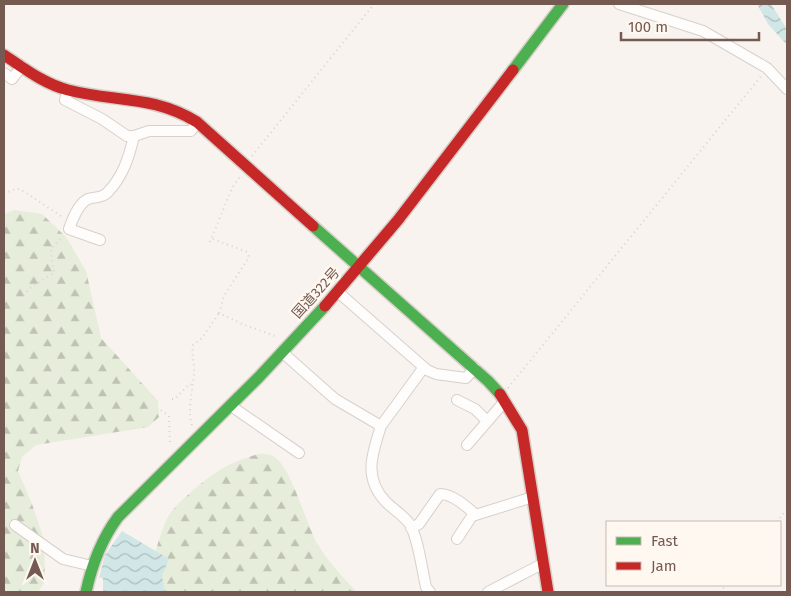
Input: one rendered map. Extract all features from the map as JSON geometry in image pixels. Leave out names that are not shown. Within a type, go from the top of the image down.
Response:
[{"type":"main road","name":"国道322号","points":[[86,592],[97,549],[106,532],[118,517],[230,406],[338,292],[468,131],[563,4]]},
{"type":"main road","points":[[4,55],[49,82],[68,90],[166,106],[183,112],[197,122],[243,169],[360,266],[474,368],[503,398],[522,430],[548,592]]},
{"type":"street","points":[[619,4],[703,31],[767,68],[787,89]]},
{"type":"street","points":[[4,73],[12,79],[22,66]]},
{"type":"street","points":[[68,90],[65,100],[102,119],[127,136],[149,132],[192,131],[197,122]]},
{"type":"street","points":[[100,240],[70,225],[86,199],[106,194],[119,176],[128,159],[134,136]]},
{"type":"street","points":[[338,292],[424,368],[436,374],[466,378],[474,368]]},
{"type":"street","points":[[282,352],[335,399],[381,426]]},
{"type":"street","points":[[424,368],[381,426],[370,465],[374,484],[385,502],[408,522],[411,528],[426,586],[430,592]]},
{"type":"street","points":[[467,445],[487,422],[503,398]]},
{"type":"street","points":[[457,400],[474,408],[487,422]]},
{"type":"street","points":[[230,406],[299,453]]},
{"type":"street","points":[[411,528],[420,524],[440,494],[444,494],[464,505],[476,514]]},
{"type":"street","points":[[457,539],[472,516],[533,498]]},
{"type":"street","points":[[14,525],[64,559],[92,566]]},
{"type":"street","points":[[488,592],[544,563]]},
{"type":"path","points":[[210,242],[213,239],[232,188],[243,169],[374,4]]},
{"type":"path","points":[[503,398],[767,68]]},
{"type":"path","points":[[4,194],[20,188],[70,225],[51,249],[54,273],[32,286],[23,295]]},
{"type":"path","points":[[199,437],[194,431],[190,418],[194,371],[193,345],[202,338],[219,313],[224,296],[250,256],[247,252],[213,239]]},
{"type":"path","points":[[219,313],[242,324],[285,339],[290,343]]},
{"type":"path","points":[[172,399],[175,399],[189,384],[193,385]]},
{"type":"path","points":[[161,410],[170,416],[170,458],[173,462]]},
{"type":"path","points":[[778,521],[787,509]]},
{"type":"green space","points":[[14,210],[42,214],[66,237],[86,271],[101,338],[158,401],[159,417],[148,427],[36,445],[22,457],[18,471],[44,540],[45,582],[38,592],[4,592],[4,214]]},
{"type":"green space","points":[[259,454],[273,456],[283,466],[294,487],[318,545],[357,592],[147,592],[155,553],[169,515],[181,501],[214,474],[239,461]]},
{"type":"water","points":[[757,4],[771,4],[787,29],[787,45],[768,24]]},
{"type":"water","points":[[122,531],[169,559],[162,576],[164,589],[169,592],[103,592],[103,578],[99,578],[105,555]]},
{"type":"traffic: fast","points":[[513,70],[563,4]]},
{"type":"traffic: fast","points":[[313,226],[488,381],[500,394]]},
{"type":"traffic: fast","points":[[86,592],[98,553],[118,517],[259,377],[325,306]]},
{"type":"traffic: jam","points":[[4,55],[34,75],[68,90],[149,103],[181,113],[197,122],[313,226]]},
{"type":"traffic: jam","points":[[325,306],[398,220],[513,70]]},
{"type":"traffic: jam","points":[[500,394],[522,430],[548,592]]}]
